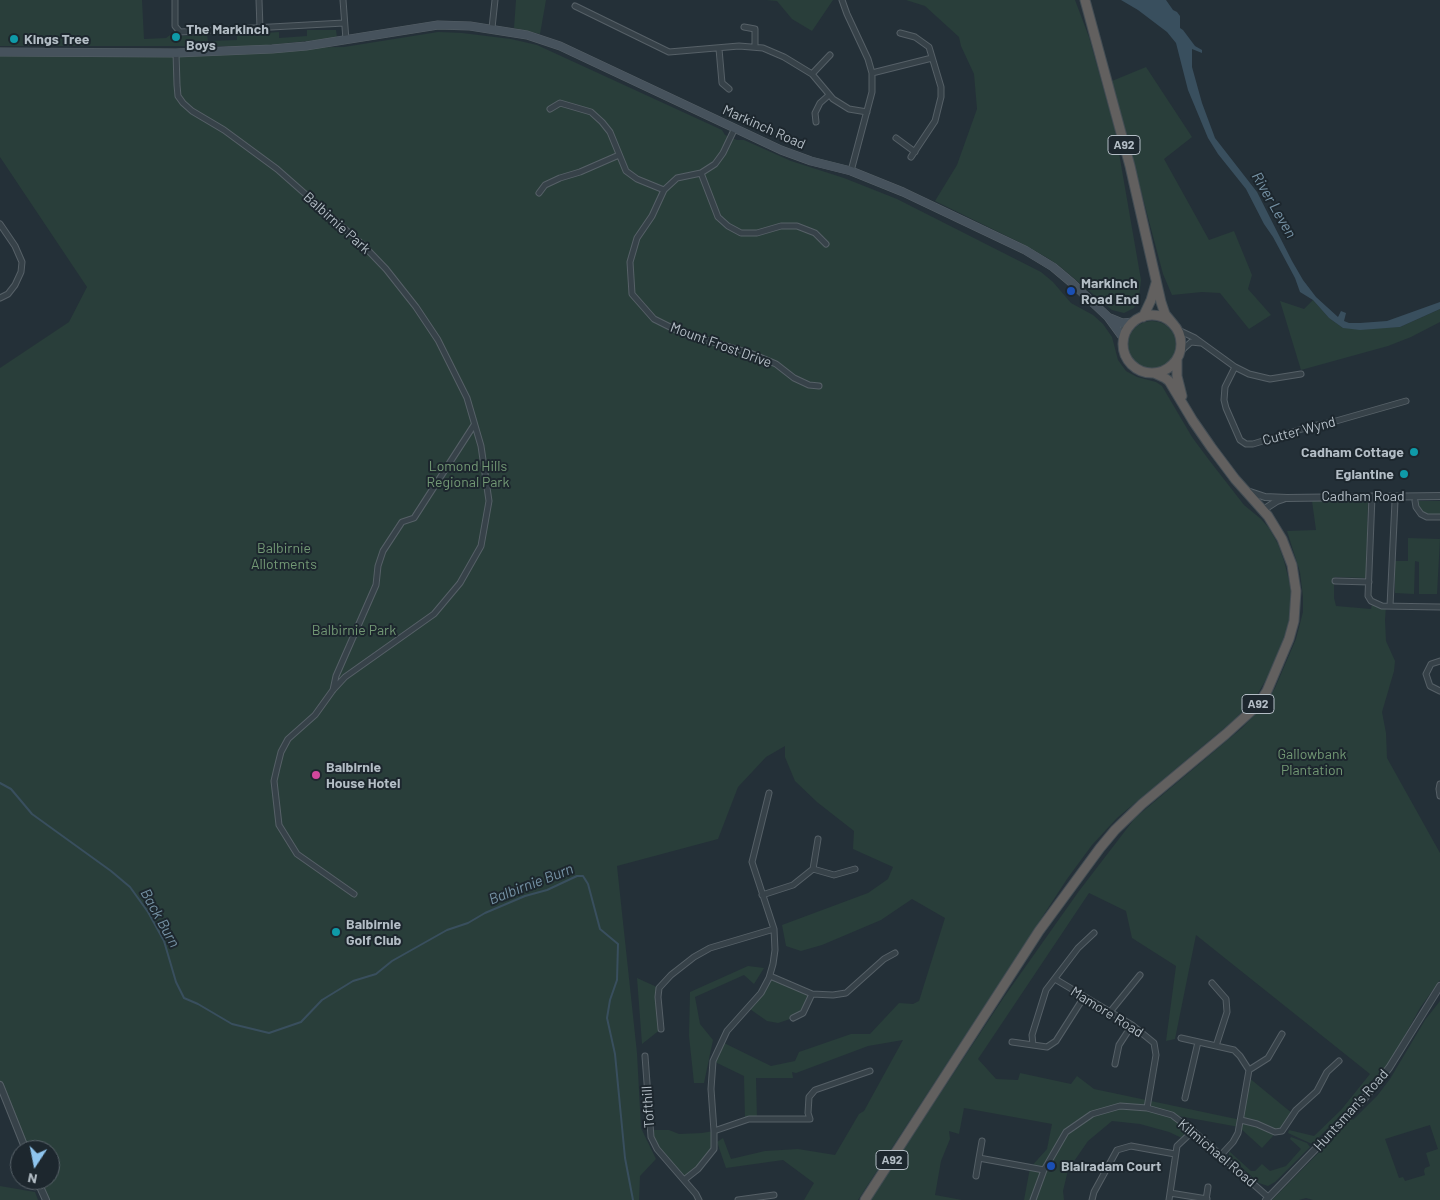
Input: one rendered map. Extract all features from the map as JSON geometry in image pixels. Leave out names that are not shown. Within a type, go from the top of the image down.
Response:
[{"type":"highway","name":"A92","points":[[1085,0],[1130,166],[1165,314],[1181,338],[1177,376],[1185,407]]},
{"type":"highway","name":"A92","points":[[1143,317],[1156,288],[1156,277]]},
{"type":"highway","points":[[1124,339],[1134,322],[1151,315],[1167,320],[1175,327]]},
{"type":"highway","name":"A92","points":[[865,1200],[1039,931],[1100,848],[1115,830],[1142,804],[1258,705],[1267,691],[1293,627],[1296,612],[1295,577],[1275,526],[1219,458],[1169,381],[1154,373],[1138,369],[1131,364],[1123,348],[1124,339]]},
{"type":"highway","points":[[1154,373],[1167,369],[1179,356]]},
{"type":"main road","name":"Markinch Road","points":[[0,52],[176,53],[272,49],[346,40],[438,25],[492,28],[527,34],[560,46],[794,155],[851,171],[903,192],[1025,250],[1053,267],[1108,317],[1124,339]]},
{"type":"main road","name":"Markinch Road","points":[[1108,317],[1122,323],[1134,322]]},
{"type":"street","points":[[175,0],[175,26],[180,32],[344,23]]},
{"type":"street","points":[[259,0],[260,28]]},
{"type":"street","points":[[343,0],[346,40]]},
{"type":"street","points":[[492,28],[495,0]]},
{"type":"street","points":[[842,0],[872,73],[872,92],[851,171]]},
{"type":"street","points":[[575,6],[669,52],[739,46],[763,48],[784,57],[812,74],[833,99],[849,109],[867,112]]},
{"type":"street","points":[[744,27],[755,29],[755,47]]},
{"type":"street","points":[[896,138],[913,154],[935,121],[941,97],[941,87],[929,47],[915,37],[900,33]]},
{"type":"street","points":[[720,49],[722,82],[729,89]]},
{"type":"street","name":"Balbirnie Park","points":[[176,53],[178,96],[183,103],[277,169],[362,244],[392,276],[438,340],[467,398],[481,446],[489,501],[481,546],[460,583],[434,614],[346,677],[333,690],[315,715],[288,739],[281,752],[274,781],[279,825],[297,854],[354,894]]},
{"type":"street","points":[[812,74],[830,55]]},
{"type":"street","points":[[872,73],[932,58]]},
{"type":"street","points":[[816,122],[815,113],[820,103],[829,95]]},
{"type":"street","points":[[550,109],[560,103],[591,112],[610,132],[626,171],[637,179],[664,190],[677,178],[701,173],[715,164],[723,153],[735,128]]},
{"type":"street","points":[[539,193],[545,185],[618,155]]},
{"type":"street","points":[[701,173],[718,217],[728,226],[741,233],[757,232],[781,226],[798,226],[815,233],[826,244]]},
{"type":"street","name":"Mount Frost Drive","points":[[664,190],[652,216],[637,238],[630,262],[632,294],[654,319],[682,333],[750,353],[776,364],[794,378],[819,386]]},
{"type":"street","points":[[0,224],[15,246],[22,262],[18,281],[12,290],[0,298]]},
{"type":"street","points":[[1175,327],[1202,343],[1235,368],[1254,376],[1270,379],[1301,374]]},
{"type":"street","points":[[1179,356],[1191,342],[1202,343]]},
{"type":"street","name":"Cutter Wynd","points":[[1235,368],[1225,387],[1224,400],[1240,440],[1246,444],[1253,444],[1406,401]]},
{"type":"street","name":"Balbirnie Park","points":[[333,690],[336,676],[376,585],[378,566],[383,551],[402,522],[414,518],[474,425]]},
{"type":"street","name":"Cadham Road","points":[[1243,488],[1261,496],[1287,498],[1440,496]]},
{"type":"street","points":[[1372,496],[1368,596],[1377,605],[1440,607]]},
{"type":"street","name":"Cadham Road","points":[[1263,510],[1277,500],[1287,498]]},
{"type":"street","points":[[1415,500],[1416,507],[1422,514],[1427,517],[1440,517]]},
{"type":"street","points":[[1390,606],[1395,501]]},
{"type":"street","points":[[1335,581],[1369,582]]},
{"type":"street","points":[[1440,661],[1431,664],[1427,670],[1426,678],[1432,688],[1440,691]]},
{"type":"street","points":[[1440,784],[1440,796]]},
{"type":"street","points":[[684,1180],[698,1169],[714,1149],[711,1089],[713,1061],[727,1031],[761,993],[770,976],[775,950],[774,929],[752,862],[769,793]]},
{"type":"street","points":[[762,895],[793,885],[813,869],[818,839]]},
{"type":"street","points":[[813,869],[834,876],[855,869]]},
{"type":"street","points":[[661,1029],[659,988],[671,975],[694,957],[710,948],[774,929]]},
{"type":"street","points":[[1033,1045],[1032,1035],[1046,990],[1078,948],[1094,933]]},
{"type":"street","points":[[770,976],[812,994],[833,995],[846,993],[884,958],[895,954]]},
{"type":"street","points":[[1110,1012],[1140,975]]},
{"type":"street","name":"Mamore Road","points":[[1055,980],[1132,1025],[1154,1043],[1156,1056],[1147,1108]]},
{"type":"street","points":[[1212,983],[1226,999],[1227,1012],[1216,1046]]},
{"type":"street","name":"Huntsman's Road","points":[[1267,1199],[1370,1093],[1389,1068],[1440,986]]},
{"type":"street","points":[[793,1018],[802,1013],[812,994]]},
{"type":"street","points":[[1012,1042],[1047,1047],[1056,1041],[1084,997]]},
{"type":"street","points":[[1115,1064],[1119,1045],[1132,1025]]},
{"type":"street","points":[[1249,1070],[1268,1058],[1282,1034]]},
{"type":"street","points":[[1181,1038],[1234,1050],[1249,1070],[1241,1120],[1236,1138],[1221,1155]]},
{"type":"street","points":[[1185,1098],[1198,1042]]},
{"type":"street","name":"Tofthill","points":[[645,1056],[650,1136],[657,1149],[699,1200]]},
{"type":"street","points":[[1241,1120],[1257,1124],[1275,1132],[1282,1131],[1296,1110],[1318,1091],[1327,1072],[1339,1061]]},
{"type":"street","points":[[714,1130],[749,1119],[810,1119],[808,1113],[809,1097],[815,1090],[870,1071]]},
{"type":"street","points":[[0,1084],[22,1140]]},
{"type":"street","name":"Kilmichael Road","points":[[1033,1200],[1044,1170],[1066,1132],[1092,1114],[1120,1106],[1147,1108],[1172,1115],[1221,1155],[1267,1199]]},
{"type":"street","points":[[1169,1200],[1177,1146],[1193,1131]]},
{"type":"street","points":[[976,1176],[982,1141]]},
{"type":"street","points":[[1092,1200],[1094,1192],[1117,1150],[1131,1146],[1175,1154]]},
{"type":"street","points":[[979,1158],[1044,1170]]},
{"type":"street","points":[[1170,1193],[1207,1200],[1208,1187]]},
{"type":"street","points":[[738,1200],[774,1195]]},
{"type":"green space","points":[[0,0],[142,0],[144,39],[166,38],[173,33],[173,40],[176,41],[180,40],[180,36],[207,35],[208,41],[237,40],[237,35],[279,32],[279,38],[307,36],[307,30],[336,30],[337,38],[258,46],[0,46]]},
{"type":"green space","points":[[516,0],[546,0],[540,34],[514,28]]},
{"type":"green space","points":[[766,0],[833,0],[812,31],[792,19],[777,1]]},
{"type":"green space","points":[[906,0],[1075,0],[1089,37],[1115,130],[1141,280],[1139,297],[1134,308],[1124,313],[1112,310],[1046,257],[935,201],[957,165],[977,109],[974,74],[961,46],[959,37],[925,6]]},
{"type":"green space","name":"Lomond Hills Regional Park","points":[[438,32],[511,39],[537,45],[722,130],[725,135],[737,140],[744,140],[791,161],[844,178],[897,199],[1041,272],[1053,282],[1071,303],[1093,315],[1103,324],[1112,337],[1118,360],[1126,371],[1162,386],[1192,437],[1244,505],[1269,528],[1278,544],[1291,588],[1290,616],[1286,632],[1268,676],[1257,695],[1235,719],[1117,818],[1092,845],[1067,879],[858,1200],[804,1200],[814,1183],[783,1160],[726,1168],[717,1142],[723,1138],[731,1159],[765,1151],[798,1149],[835,1155],[859,1114],[864,1111],[903,1040],[868,1046],[796,1073],[792,1072],[793,1078],[756,1078],[757,1119],[745,1120],[744,1076],[713,1061],[722,1042],[771,1066],[795,1061],[799,1052],[851,1034],[870,1034],[899,1003],[913,1004],[919,1001],[945,918],[912,899],[881,920],[822,945],[801,951],[786,946],[782,925],[868,893],[888,879],[893,867],[853,849],[854,831],[817,802],[795,781],[785,757],[785,746],[766,757],[738,787],[718,839],[617,866],[637,1053],[641,1128],[656,1159],[640,1176],[639,1200],[46,1200],[42,1190],[60,1190],[60,1140],[22,1140],[0,1085],[0,368],[69,322],[87,287],[0,157],[0,51],[344,47]]},
{"type":"green space","points":[[1146,67],[1192,137],[1164,159],[1209,240],[1234,231],[1252,275],[1248,289],[1271,315],[1249,329],[1220,293],[1202,292],[1172,295],[1163,274],[1112,81]]},
{"type":"green space","points":[[1313,300],[1329,318],[1343,328],[1400,327],[1440,309],[1440,322],[1388,346],[1301,370],[1280,301],[1304,309]]},
{"type":"green space","points":[[1152,321],[1161,323],[1169,328],[1174,336],[1176,345],[1174,354],[1169,362],[1161,367],[1152,369],[1143,367],[1135,362],[1130,354],[1128,345],[1130,336],[1135,328],[1143,323]]},
{"type":"green space","name":"Gallowbank Plantation","points":[[1368,500],[1366,578],[1334,577],[1334,598],[1336,606],[1371,609],[1372,604],[1386,606],[1386,641],[1395,661],[1394,671],[1382,712],[1386,733],[1387,758],[1440,853],[1440,980],[1420,1008],[1379,1082],[1374,1078],[1349,1107],[1312,1144],[1288,1133],[1289,1130],[1314,1136],[1341,1110],[1370,1074],[1196,935],[1175,1039],[1166,1041],[1176,966],[1132,938],[1126,911],[1089,893],[978,1059],[996,1079],[1018,1080],[1020,1073],[1071,1084],[1077,1076],[1094,1089],[1241,1120],[1248,1077],[1293,1114],[1262,1148],[1239,1127],[1173,1115],[1193,1131],[1184,1139],[1169,1132],[1140,1124],[1112,1121],[1088,1141],[1068,1170],[1063,1191],[1064,1200],[1024,1200],[1030,1168],[1047,1149],[1052,1124],[964,1108],[959,1134],[949,1131],[950,1139],[941,1161],[935,1195],[962,1200],[870,1200],[1004,997],[1079,891],[1135,818],[1242,728],[1267,702],[1296,639],[1303,612],[1300,572],[1287,531],[1316,530],[1312,501]]},
{"type":"green space","points":[[1415,501],[1440,501],[1440,517],[1424,516]]},
{"type":"green space","points":[[1408,538],[1440,539],[1437,594],[1419,594],[1419,562],[1415,561],[1414,594],[1395,593],[1395,561],[1408,561]]},
{"type":"green space","points":[[748,966],[764,968],[754,984],[744,975],[695,997],[700,1024],[713,1040],[704,1083],[694,1083],[689,1036],[690,992]]},
{"type":"green space","points":[[637,978],[659,988],[661,1029],[642,1044]]},
{"type":"green space","points":[[769,978],[812,994],[803,1013],[778,1023],[767,1021],[747,1007],[761,993]]},
{"type":"green space","points":[[1440,1001],[1440,1200],[1313,1200],[1306,1198],[1299,1200],[1272,1200],[1336,1135],[1349,1116],[1353,1120],[1377,1096],[1390,1079],[1425,1020]],"holes":[[[1430,1125],[1438,1149],[1426,1153],[1430,1166],[1425,1168],[1425,1175],[1405,1181],[1403,1177],[1399,1178],[1385,1139]]]},
{"type":"green space","points":[[650,1130],[669,1130],[679,1134],[714,1131],[714,1149],[709,1157],[684,1180],[657,1149]]},
{"type":"green space","points":[[1291,1137],[1307,1143],[1310,1147],[1275,1182],[1268,1186],[1259,1183],[1229,1156],[1229,1151],[1251,1171],[1255,1171],[1262,1164],[1270,1171],[1286,1166],[1301,1149],[1290,1139]]},
{"type":"green space","points":[[0,1186],[10,1188],[10,1190],[35,1192],[38,1200],[0,1200]]},
{"type":"water","points":[[1121,0],[1166,0],[1180,16],[1180,28],[1195,46],[1202,50],[1202,53],[1192,49],[1192,67],[1202,103],[1215,138],[1257,192],[1292,261],[1316,297],[1338,317],[1341,311],[1346,313],[1344,321],[1349,323],[1387,321],[1440,302],[1440,309],[1400,327],[1360,330],[1343,328],[1329,318],[1313,300],[1300,292],[1295,278],[1246,189],[1218,154],[1208,138],[1188,90],[1176,43],[1167,32]]},
{"type":"waterway","name":"Balbirnie Burn","points":[[0,783],[11,789],[32,814],[130,887],[148,912],[164,941],[176,982],[184,998],[232,1024],[269,1033],[301,1022],[322,1000],[353,981],[376,974],[392,961],[447,930],[468,923],[485,913],[525,896],[547,890],[577,876],[583,876],[588,884],[600,929],[618,944],[617,980],[610,1000],[607,1018],[615,1054],[625,1158],[633,1200]]},
{"type":"place","name":"The Markinch Boys","points":[[176,37]]},
{"type":"place","name":"Kings Tree","points":[[14,39]]},
{"type":"place","name":"Markinch Road End","points":[[1071,291]]},
{"type":"place","name":"Cadham Cottage","points":[[1414,452]]},
{"type":"place","name":"Eglantine","points":[[1404,474]]},
{"type":"place","name":"Balbirnie House Hotel","points":[[316,775]]},
{"type":"place","name":"Balbirnie Golf Club","points":[[336,932]]},
{"type":"place","name":"Blairadam Court","points":[[1051,1166]]},
{"type":"water label","name":"River Leven","points":[[1274,205]]},
{"type":"water label","name":"Back Burn","points":[[160,918]]},
{"type":"park label","name":"Balbirnie Allotments","points":[[284,556]]}]
